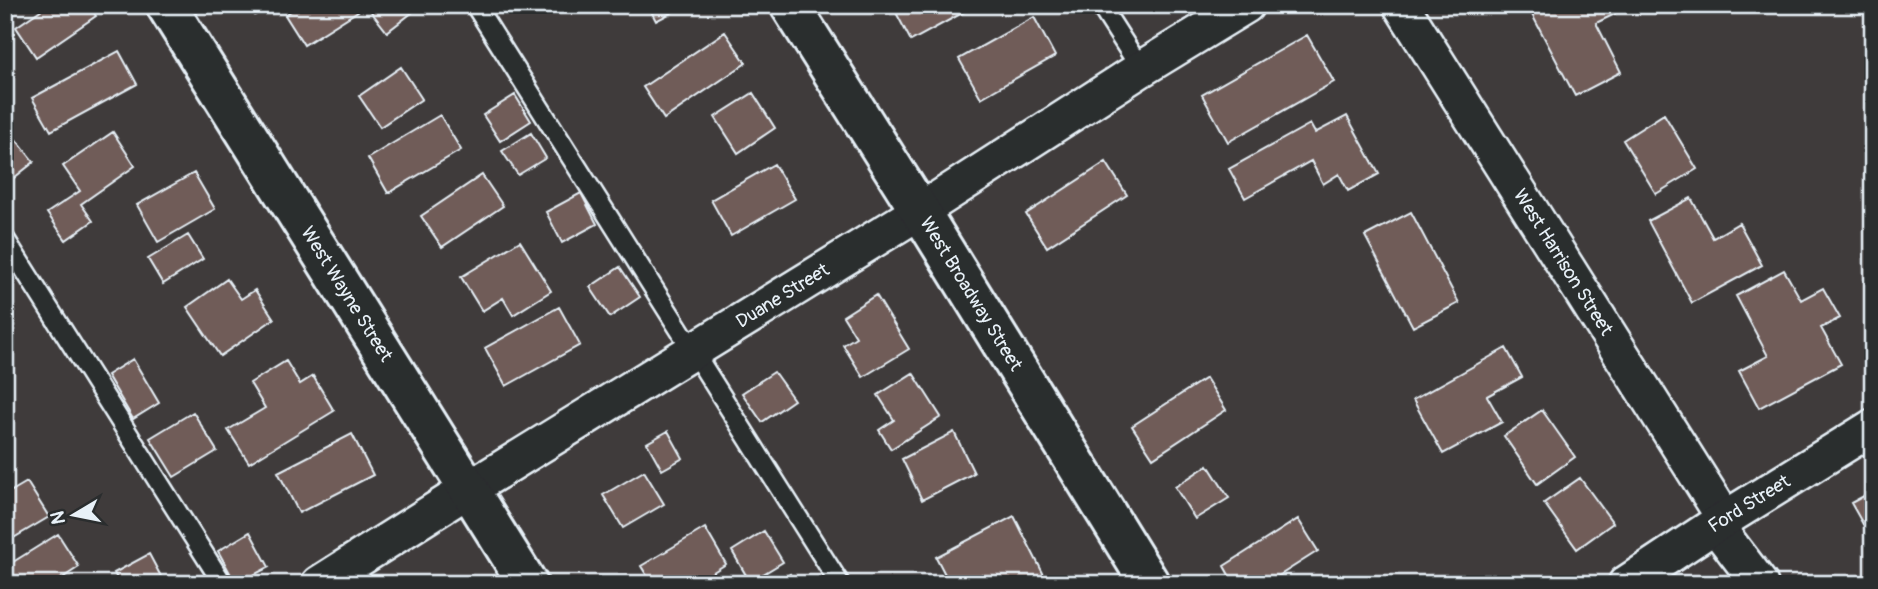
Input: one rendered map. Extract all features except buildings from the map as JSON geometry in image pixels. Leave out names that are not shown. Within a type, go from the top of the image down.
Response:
[{"type":"street","name":"West Wayne Street","points":[[166,5],[528,584]]},
{"type":"street","name":"West Broadway Street","points":[[790,5],[1150,584]]},
{"type":"street","name":"Duane Street","points":[[319,584],[1246,5]]},
{"type":"street","name":"West Harrison Street","points":[[1401,5],[1760,584]]},
{"type":"street","name":"Ford Street","points":[[1626,584],[1873,427]]},
{"type":"lane","points":[[475,5],[840,584]]},
{"type":"lane","points":[[1100,5],[1141,69]]},
{"type":"lane","points":[[5,239],[223,584]]}]
